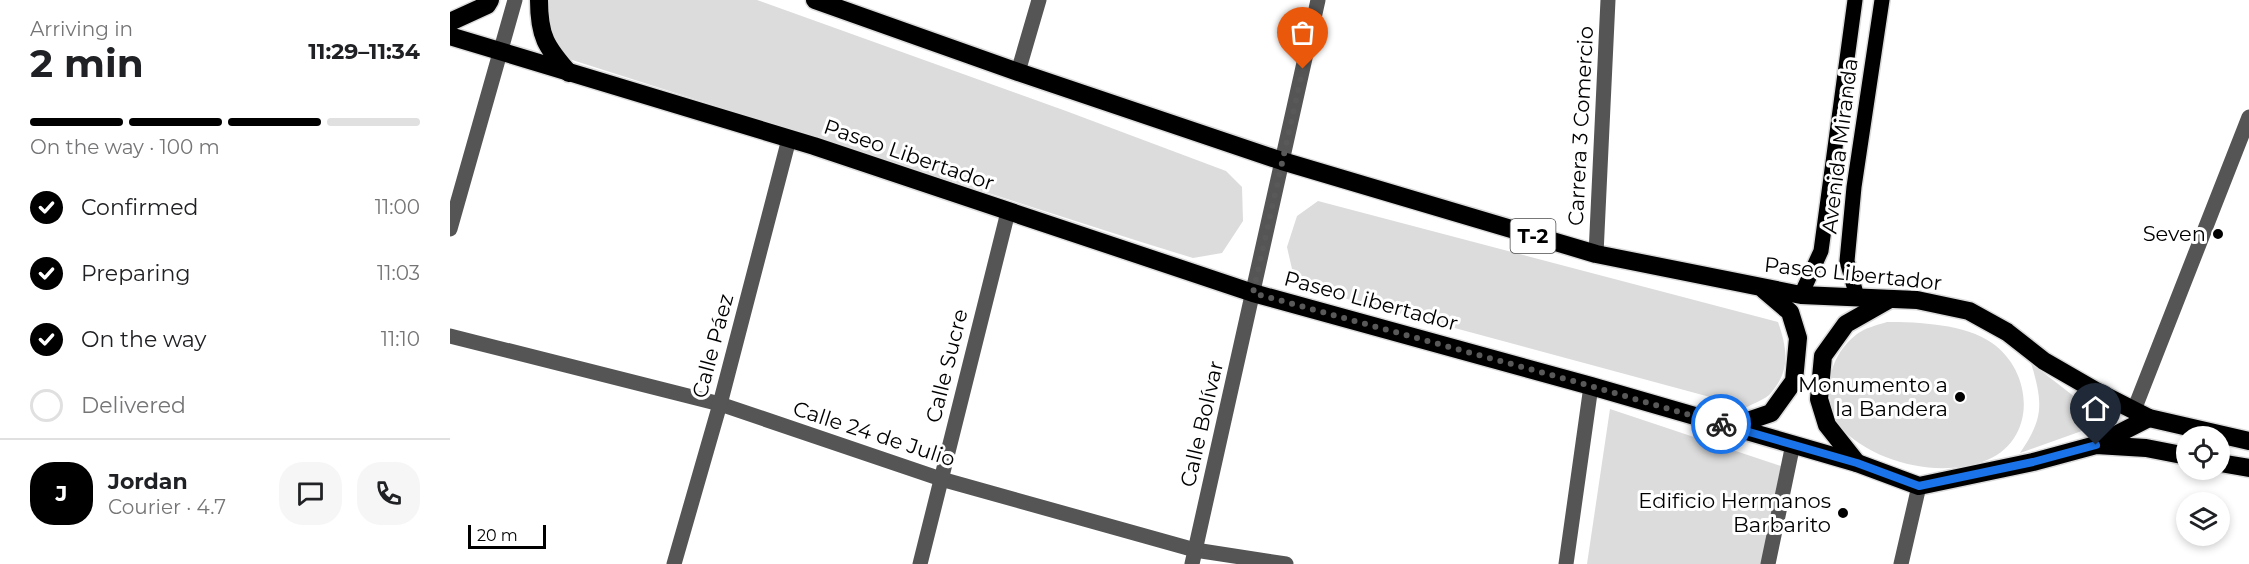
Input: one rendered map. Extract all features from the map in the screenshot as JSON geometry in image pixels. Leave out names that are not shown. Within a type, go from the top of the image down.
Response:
[{"type":"highway","points":[[450,22],[487,4],[490,0]]},
{"type":"highway","points":[[539,0],[539,18],[547,49],[569,73]]},
{"type":"highway","name":"Paseo Libertador","points":[[815,0],[1018,72],[1282,161],[1596,254],[1801,295],[1917,300],[1969,311],[2007,332],[2055,367],[2142,414],[2249,441]]},
{"type":"highway","name":"Paseo Libertador","points":[[450,36],[789,139],[1253,293],[1793,444],[1857,463],[1919,486]]},
{"type":"highway","points":[[1730,427],[1771,413],[1794,381],[1798,338],[1790,312],[1763,288]]},
{"type":"highway","points":[[1857,463],[1827,425],[1819,399],[1823,356],[1846,324],[1890,299]]},
{"type":"highway","points":[[2096,445],[2142,414]]},
{"type":"highway","points":[[1919,486],[2033,462],[2096,445],[2146,448],[2176,454]]},
{"type":"highway","points":[[2230,465],[2249,468]]},
{"type":"main road","name":"Avenida Miranda","points":[[1801,295],[1821,251],[1855,0]]},
{"type":"main road","name":"Avenida Miranda","points":[[1857,297],[1847,261],[1854,187],[1882,0]]},
{"type":"street","points":[[450,229],[515,0]]},
{"type":"street","points":[[1018,72],[1039,0]]},
{"type":"street","name":"Calle Bolívar","points":[[1194,557],[1318,0]]},
{"type":"street","name":"Carrera 3 Comercio","points":[[1596,254],[1608,0]]},
{"type":"street","points":[[2142,414],[2249,117]]},
{"type":"street","name":"Calle Páez","points":[[674,564],[720,404],[789,139]]},
{"type":"street","name":"Calle Sucre","points":[[920,564],[1008,212]]},
{"type":"street","name":"Calle 24 de Julio","points":[[450,336],[720,404],[941,479],[1194,557],[1286,564]]},
{"type":"street","points":[[1566,564],[1591,386]]},
{"type":"street","points":[[1768,564],[1793,444]]},
{"type":"street","points":[[1901,564],[1919,486]]},
{"type":"shaded area","points":[[546,0],[757,0],[1226,171],[1242,187],[1243,221],[1222,253],[1193,258],[1138,241],[566,58],[552,41]]},
{"type":"shaded area","points":[[1318,201],[1778,322],[1785,350],[1782,376],[1769,395],[1747,407],[1310,289],[1292,269],[1287,247],[1297,216]]},
{"type":"shaded area","points":[[1887,322],[1956,328],[1992,343],[2006,356],[2016,372],[2022,389],[2024,407],[2021,424],[2013,440],[2000,453],[1982,462],[1964,467],[1925,467],[1906,464],[1869,449],[1839,426],[1835,419],[1829,392],[1836,360],[1841,350],[1857,334],[1867,328]]},
{"type":"shaded area","points":[[2031,363],[2107,422],[2020,453],[2034,430],[2039,410],[2038,389]]},
{"type":"shaded area","points":[[1610,409],[1781,466],[1762,564],[1587,564]]},
{"type":"way so far","points":[[1303,69],[1253,293],[1721,424]]},
{"type":"place","name":"Seven","points":[[2218,234]]},
{"type":"place","name":"Monumento a la Bandera","points":[[1960,397]]},
{"type":"place","name":"Edificio Hermanos Barbarito","points":[[1843,513]]},
{"type":"route","points":[[1721,424],[1857,463],[1919,486],[2033,462],[2096,445]]}]
